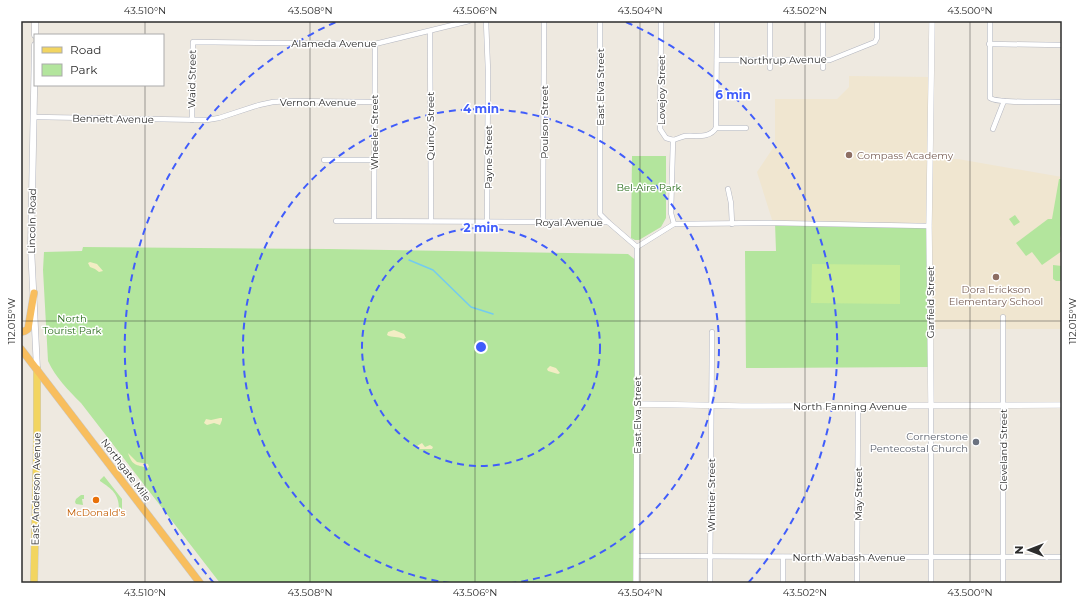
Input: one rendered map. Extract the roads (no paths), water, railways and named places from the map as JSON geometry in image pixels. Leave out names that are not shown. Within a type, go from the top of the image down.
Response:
[{"type":"highway","points":[[21,332],[28,329],[34,293]]},
{"type":"highway","name":"Northgate Mile","points":[[21,349],[200,583]]},
{"type":"main road","points":[[35,21],[35,34]]},
{"type":"main road","name":"Lincoln Road","points":[[34,86],[31,247],[37,396]]},
{"type":"main road","name":"East Anderson Avenue","points":[[34,583],[37,396]]},
{"type":"street","name":"Alameda Avenue","points":[[196,42],[375,44],[430,32],[469,21]]},
{"type":"street","name":"Payne Street","points":[[486,21],[488,71],[488,222]]},
{"type":"street","name":"Poulson Street","points":[[543,222],[544,21]]},
{"type":"street","name":"East Elva Street","points":[[600,21],[600,214],[608,222]]},
{"type":"street","name":"Lovejoy Street","points":[[661,21],[660,129],[666,138],[673,140]]},
{"type":"street","points":[[674,224],[671,212],[673,140],[684,136],[708,135],[716,128],[717,21]]},
{"type":"street","points":[[770,21],[770,68]]},
{"type":"street","points":[[823,21],[823,68]]},
{"type":"street","name":"Northrup Avenue","points":[[716,60],[830,60],[875,42],[877,38],[877,21]]},
{"type":"street","name":"Garfield Street","points":[[931,583],[929,226],[932,21]]},
{"type":"street","points":[[990,21],[990,98],[1004,101],[1062,102]]},
{"type":"street","name":"Quincy Street","points":[[430,32],[431,221]]},
{"type":"street","name":"Waid Street","points":[[192,120],[193,42],[196,42]]},
{"type":"street","name":"Wheeler Street","points":[[374,220],[375,44]]},
{"type":"street","points":[[989,44],[1062,45]]},
{"type":"street","points":[[993,129],[1004,101]]},
{"type":"street","name":"Vernon Avenue","points":[[192,120],[219,118],[273,102],[374,102]]},
{"type":"street","name":"Bennett Avenue","points":[[34,117],[192,120]]},
{"type":"street","points":[[716,128],[746,128]]},
{"type":"street","points":[[324,160],[374,160]]},
{"type":"street","points":[[728,189],[731,203],[732,224]]},
{"type":"street","name":"Royal Avenue","points":[[336,221],[608,222],[637,247]]},
{"type":"street","points":[[637,247],[674,224],[929,226]]},
{"type":"street","name":"East Elva Street","points":[[636,583],[637,247]]},
{"type":"street","name":"Cleveland Street","points":[[1003,316],[1003,583]]},
{"type":"street","name":"Whittier Street","points":[[710,583],[712,332]]},
{"type":"street","name":"North Fanning Avenue","points":[[637,404],[712,406],[1062,405]]},
{"type":"street","name":"May Street","points":[[857,583],[858,406]]},
{"type":"street","name":"North Wabash Avenue","points":[[636,556],[931,558],[1062,557]]},
{"type":"street","points":[[783,557],[783,583]]},
{"type":"waterway","points":[[409,260],[433,270],[471,307],[493,314]]},
{"type":"place","name":"Compass Academy","points":[[849,155]]},
{"type":"place","name":"Dora Erickson Elementary School","points":[[996,277]]},
{"type":"place","name":"Cornerstone Pentecostal Church","points":[[976,442]]},
{"type":"place","name":"McDonald's","points":[[96,500]]},
{"type":"park label","name":"Bel-Aire Park","points":[[649,187]]},
{"type":"park label","name":"North Tourist Park","points":[[72,324]]}]
